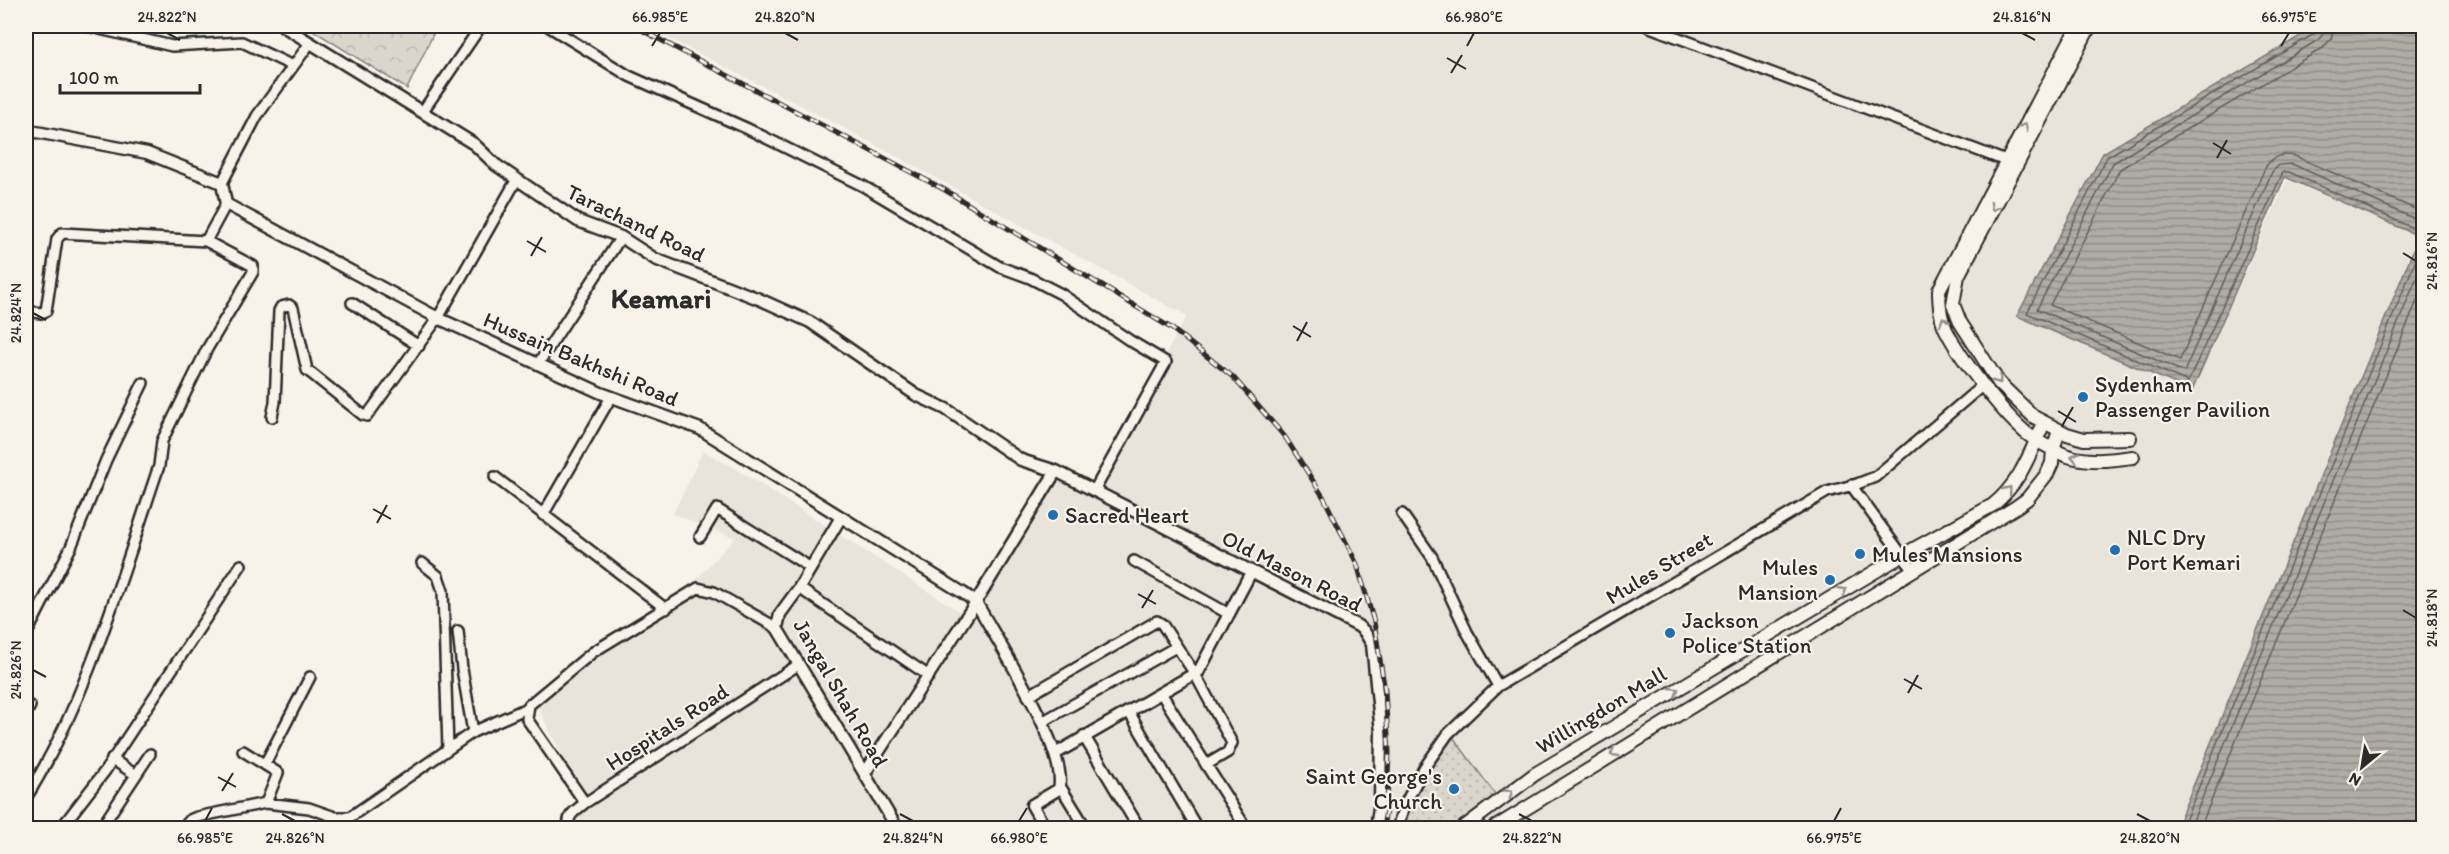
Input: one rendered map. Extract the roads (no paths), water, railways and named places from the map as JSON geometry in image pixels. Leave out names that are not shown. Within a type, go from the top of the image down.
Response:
[{"type":"main road","points":[[2078,26],[1939,290],[1939,308],[1946,330],[1983,385],[2025,432],[2036,440],[2080,459],[2103,461],[2133,458]]},
{"type":"main road","points":[[2090,26],[1958,276],[1953,304],[1960,322],[1999,384],[2034,417],[2059,430],[2084,439],[2130,438]]},
{"type":"main road","name":"Willingdon Mall","points":[[1463,828],[1535,774],[1903,555],[1993,505],[2004,496],[2022,473],[2044,423]]},
{"type":"main road","name":"Willingdon Mall","points":[[1494,828],[2027,499],[2047,474],[2052,463],[2053,448],[2059,430]]},
{"type":"street","points":[[87,26],[172,46],[242,42],[293,66]]},
{"type":"street","name":"Tarachand Road","points":[[283,26],[474,144],[496,165],[578,221],[621,237],[655,259],[759,299],[810,322],[916,395],[946,409],[1021,460],[1056,471]]},
{"type":"street","points":[[423,111],[481,26]]},
{"type":"street","points":[[548,26],[629,76],[748,129],[863,186],[992,263],[1030,278],[1061,294],[1166,362],[1094,491]]},
{"type":"street","points":[[1647,26],[2006,161]]},
{"type":"street","points":[[206,241],[226,204],[222,183],[257,116],[310,43]]},
{"type":"street","points":[[26,130],[147,153],[222,183]]},
{"type":"street","points":[[272,417],[281,307],[289,305],[293,308],[306,370],[363,416],[370,414],[438,318],[517,179]]},
{"type":"street","name":"Hussain Bakhshi Road","points":[[226,204],[438,318],[611,397],[700,429],[976,602]]},
{"type":"street","points":[[26,311],[41,313],[47,308],[57,239],[62,233],[206,241],[253,266],[253,272],[207,349],[162,441],[159,466],[87,670],[57,743],[26,798]]},
{"type":"street","points":[[538,364],[621,237]]},
{"type":"street","points":[[352,303],[419,346]]},
{"type":"street","points":[[26,635],[71,547],[106,460],[143,383]]},
{"type":"street","name":"Mules Street","points":[[1396,828],[1405,804],[1424,768],[1448,734],[1498,686],[1827,492],[1875,477],[1983,385]]},
{"type":"street","points":[[543,515],[611,397]]},
{"type":"street","points":[[865,773],[976,602],[1056,471]]},
{"type":"street","name":"Old Mason Road","points":[[1056,471],[1358,627],[1369,638],[1372,644],[1381,732],[1380,802],[1376,828]]},
{"type":"street","points":[[495,477],[666,609]]},
{"type":"street","points":[[1851,485],[1913,570]]},
{"type":"street","points":[[700,537],[717,509],[811,568]]},
{"type":"street","points":[[1402,514],[1432,557],[1467,632],[1498,686]]},
{"type":"street","name":"Jangal Shah Road","points":[[841,517],[799,588],[780,614],[777,628],[865,773],[895,828]]},
{"type":"street","points":[[1134,561],[1229,614]]},
{"type":"street","points":[[422,563],[438,576],[443,591],[448,749]]},
{"type":"street","points":[[61,828],[112,759],[241,565]]},
{"type":"street","points":[[1055,754],[1195,674],[1251,572]]},
{"type":"street","points":[[187,827],[197,818],[266,802],[309,808],[345,818],[473,732],[527,708],[593,652],[698,588],[705,589],[777,628]]},
{"type":"street","points":[[799,588],[929,676]]},
{"type":"street","points":[[976,602],[1042,722],[1055,754],[1060,786],[1086,828]]},
{"type":"street","points":[[1028,696],[1154,621],[1162,624],[1195,674],[1232,743],[1228,752],[1206,765]]},
{"type":"street","points":[[458,631],[473,732]]},
{"type":"street","points":[[1042,722],[1176,647]]},
{"type":"street","name":"Hospitals Road","points":[[570,828],[567,821],[569,817],[585,803],[798,665]]},
{"type":"street","points":[[265,764],[310,677]]},
{"type":"street","points":[[1161,693],[1246,828]]},
{"type":"street","points":[[527,708],[527,719],[585,803]]},
{"type":"street","points":[[1129,712],[1197,828]]},
{"type":"street","points":[[1084,736],[1139,828]]},
{"type":"street","points":[[243,751],[278,773],[266,802]]},
{"type":"street","points":[[101,828],[150,754]]},
{"type":"street","points":[[112,759],[136,775]]},
{"type":"street","points":[[1045,828],[1032,805],[1055,792],[1060,786]]},
{"type":"water","points":[[2311,26],[2423,26],[2423,828],[2176,828],[2419,236],[2285,177],[2192,391],[2017,316],[2103,153],[2312,29]]},
{"type":"railway","points":[[634,26],[945,190],[1171,328],[1233,377],[1285,437],[1324,498],[1357,564],[1374,622],[1385,691],[1389,752],[1387,804],[1383,828]]},
{"type":"place","name":"Sydenham Passenger Pavilion","points":[[2083,397]]},
{"type":"place","name":"Sacred Heart","points":[[1053,515]]},
{"type":"place","name":"NLC Dry Port Kemari","points":[[2115,550]]},
{"type":"place","name":"Mules Mansions","points":[[1860,554]]},
{"type":"place","name":"Mules Mansion","points":[[1830,580]]},
{"type":"place","name":"Jackson Police Station","points":[[1670,633]]},
{"type":"place","name":"Saint George's Church","points":[[1454,789]]},
{"type":"district","name":"Keamari","points":[[661,298]]}]
